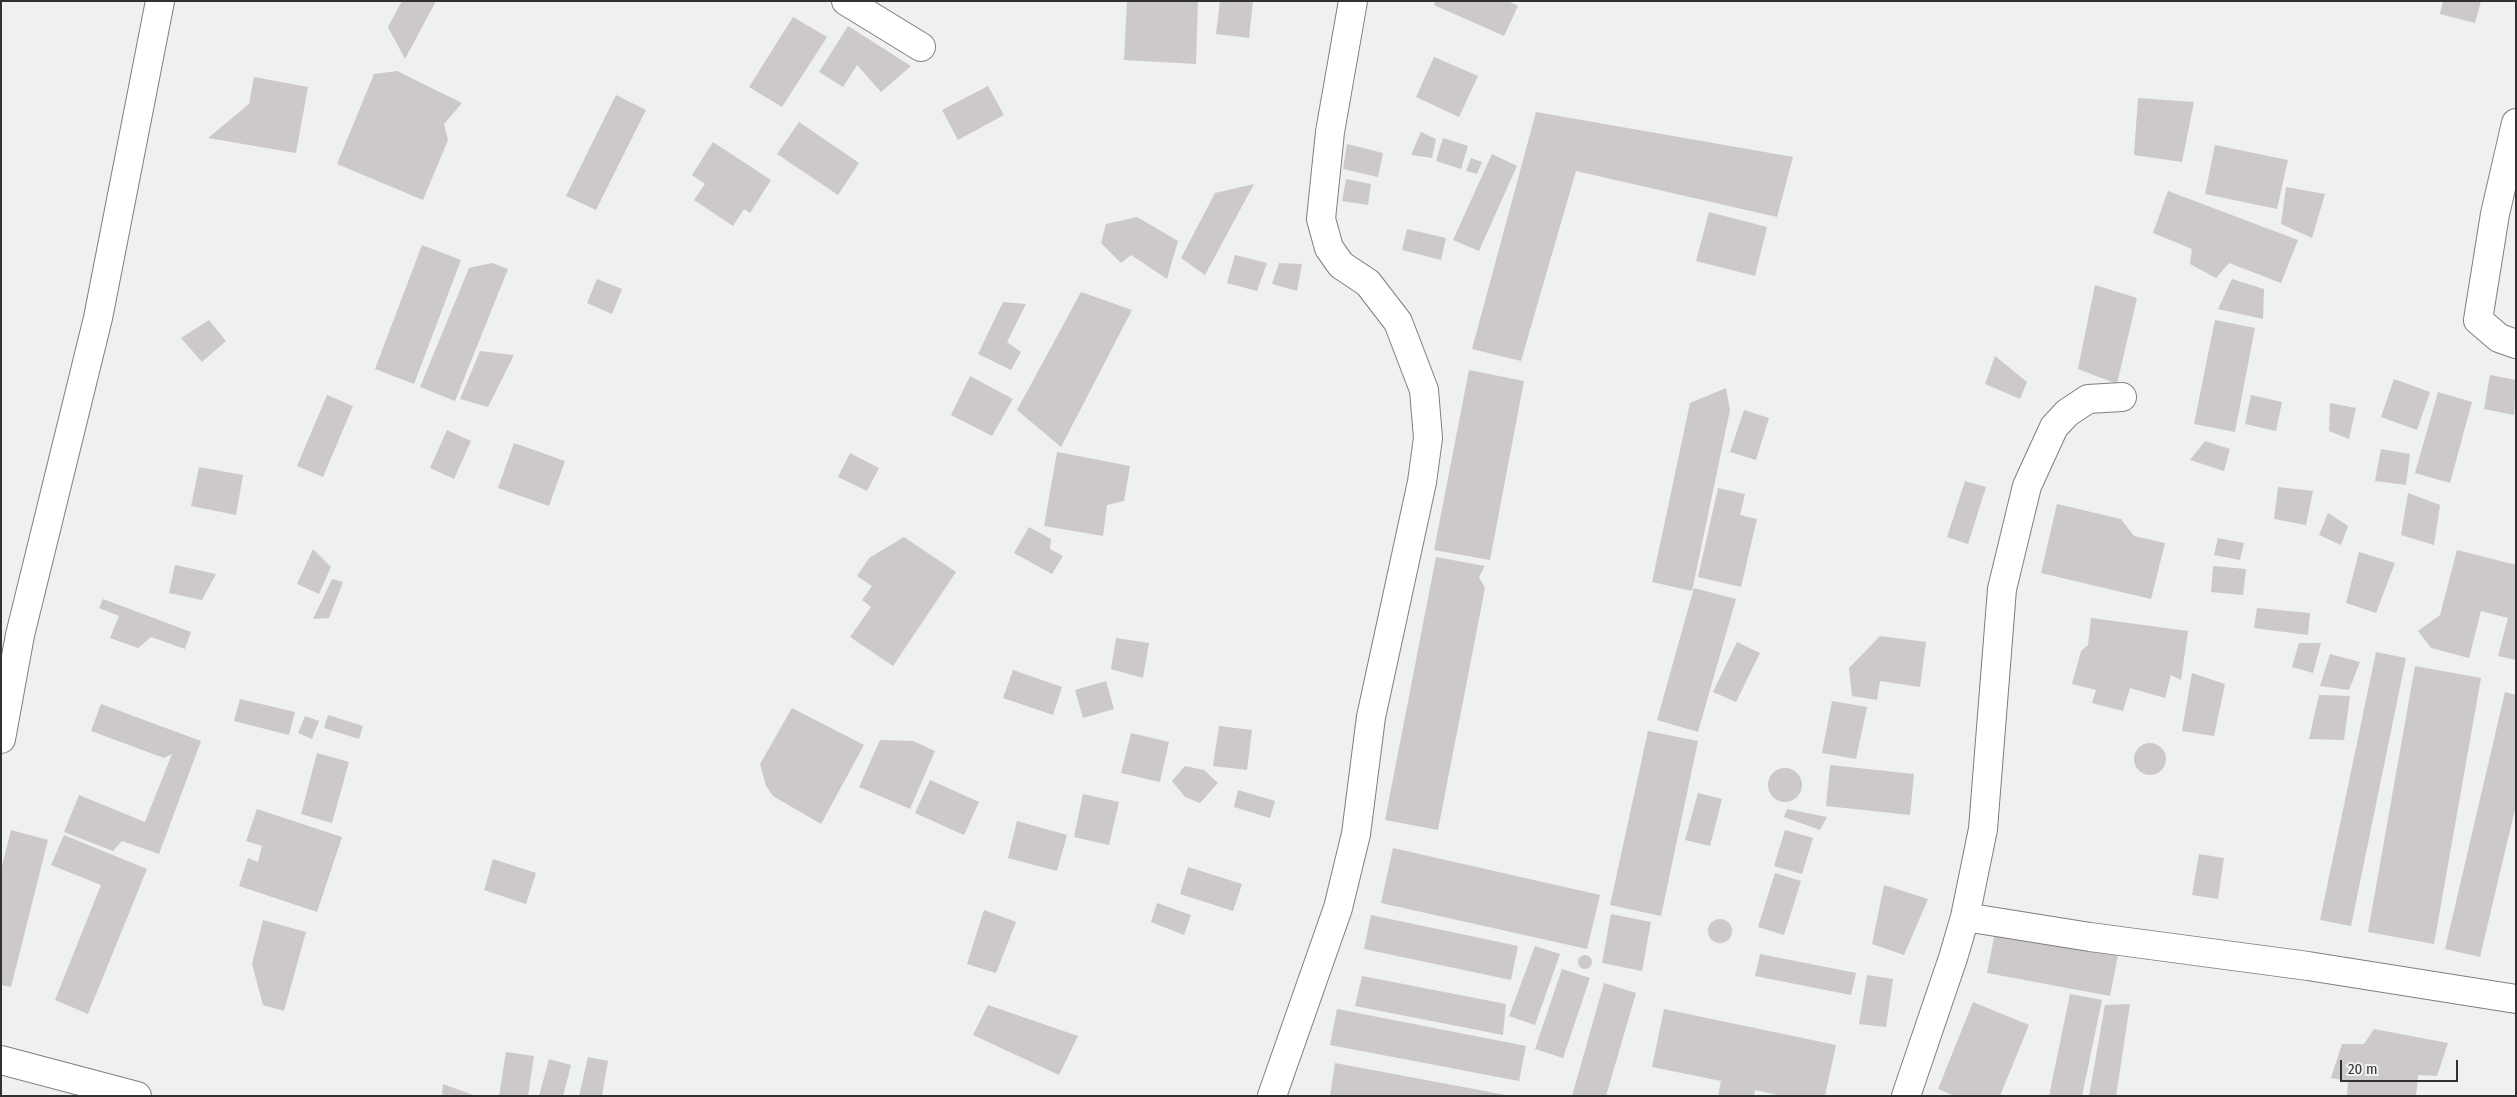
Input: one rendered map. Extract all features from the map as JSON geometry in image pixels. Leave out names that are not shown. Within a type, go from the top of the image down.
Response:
[{"type":"street","points":[[1,739],[20,635],[98,318],[160,1]]},
{"type":"street","points":[[846,1],[921,47]]},
{"type":"street","points":[[1272,1096],[1338,908],[1356,834],[1371,717],[1422,482],[1428,438],[1424,390],[1398,322],[1368,283],[1341,265],[1329,248],[1321,219],[1330,132],[1353,1]]},
{"type":"street","points":[[2516,123],[2494,214],[2478,320],[2499,338],[2516,344]]},
{"type":"street","points":[[1906,1096],[1965,917],[1983,829],[2002,589],[2027,486],[2054,427],[2067,413],[2088,399],[2122,397]]},
{"type":"street","points":[[1965,917],[2090,937],[2308,966],[2516,999]]},
{"type":"street","points":[[1,1060],[137,1096]]},
{"type":"building","points":[[402,1],[436,1],[405,59],[388,27]]},
{"type":"building","points":[[1127,1],[1198,1],[1196,64],[1124,60]]},
{"type":"building","points":[[1220,1],[1253,1],[1249,38],[1216,34]]},
{"type":"building","points":[[1435,1],[1508,1],[1518,6],[1504,36],[1434,5]]},
{"type":"building","points":[[2443,1],[2481,1],[2475,23],[2440,14]]},
{"type":"building","points":[[793,17],[827,37],[782,107],[749,87]]},
{"type":"building","points":[[848,26],[911,66],[881,92],[857,65],[843,87],[819,72]]},
{"type":"building","points":[[1434,57],[1478,76],[1459,117],[1416,97]]},
{"type":"building","points":[[397,71],[462,103],[444,124],[448,140],[423,200],[337,164],[374,74]]},
{"type":"building","points":[[254,77],[308,87],[296,153],[208,138],[249,104]]},
{"type":"building","points":[[988,86],[1004,115],[958,140],[942,110]]},
{"type":"building","points":[[616,95],[646,110],[596,210],[566,196]]},
{"type":"building","points":[[2138,98],[2194,102],[2182,162],[2134,155]]},
{"type":"building","points":[[1536,112],[1793,157],[1777,217],[1576,171],[1521,361],[1472,349]]},
{"type":"building","points":[[799,122],[859,163],[838,195],[777,154]]},
{"type":"building","points":[[1421,132],[1436,139],[1432,158],[1411,155]]},
{"type":"building","points":[[1443,138],[1468,146],[1461,169],[1436,161]]},
{"type":"building","points":[[713,142],[771,180],[750,213],[744,209],[733,226],[694,200],[705,184],[692,175]]},
{"type":"building","points":[[1347,144],[1383,153],[1378,177],[1343,169]]},
{"type":"building","points":[[2215,145],[2288,160],[2277,209],[2205,194]]},
{"type":"building","points":[[1492,154],[1517,166],[1479,251],[1453,240]]},
{"type":"building","points":[[1471,158],[1482,162],[1477,174],[1466,171]]},
{"type":"building","points":[[1346,179],[1371,184],[1368,205],[1342,201]]},
{"type":"building","points":[[1254,184],[1205,275],[1181,258],[1215,193]]},
{"type":"building","points":[[2286,187],[2325,194],[2312,238],[2281,224]]},
{"type":"building","points":[[2168,191],[2298,240],[2281,283],[2229,263],[2216,278],[2190,264],[2192,249],[2153,233]]},
{"type":"building","points":[[1709,212],[1767,227],[1755,276],[1696,261]]},
{"type":"building","points":[[1137,217],[1178,241],[1167,279],[1131,255],[1121,263],[1101,243],[1106,224]]},
{"type":"building","points":[[1407,229],[1446,238],[1441,260],[1402,250]]},
{"type":"building","points":[[422,245],[461,260],[414,384],[375,369]]},
{"type":"building","points":[[1235,255],[1267,263],[1257,291],[1227,283]]},
{"type":"building","points":[[492,263],[508,269],[455,401],[420,387],[469,268]]},
{"type":"building","points":[[1279,263],[1302,264],[1297,291],[1272,284]]},
{"type":"building","points":[[597,279],[622,289],[612,314],[587,303]]},
{"type":"building","points":[[2232,279],[2264,289],[2263,319],[2218,309]]},
{"type":"building","points":[[2095,285],[2137,298],[2117,384],[2078,369]]},
{"type":"building","points":[[1081,292],[1132,310],[1061,447],[1017,410]]},
{"type":"building","points":[[1003,302],[1026,304],[1007,342],[1021,352],[1011,370],[978,354]]},
{"type":"building","points":[[209,320],[226,341],[202,362],[181,338]]},
{"type":"building","points":[[2215,320],[2255,328],[2235,432],[2194,424]]},
{"type":"building","points":[[480,351],[514,355],[488,407],[460,399]]},
{"type":"building","points":[[1995,356],[2027,382],[2020,399],[1985,384]]},
{"type":"building","points":[[1469,370],[1524,381],[1490,560],[1434,550]]},
{"type":"building","points":[[2490,375],[2516,380],[2514,415],[2484,409]]},
{"type":"building","points":[[970,376],[1013,399],[992,436],[951,415]]},
{"type":"building","points":[[2394,379],[2430,392],[2417,430],[2381,417]]},
{"type":"building","points":[[1726,388],[1730,410],[1692,591],[1652,582],[1690,403]]},
{"type":"building","points":[[2438,392],[2472,402],[2450,483],[2415,473]]},
{"type":"building","points":[[327,395],[353,406],[323,477],[297,466]]},
{"type":"building","points":[[2251,395],[2282,402],[2276,431],[2245,424]]},
{"type":"building","points":[[2330,403],[2356,408],[2349,439],[2329,431]]},
{"type":"building","points":[[1744,410],[1769,418],[1756,460],[1730,452]]},
{"type":"building","points":[[447,430],[471,441],[454,479],[430,468]]},
{"type":"building","points":[[2205,441],[2230,449],[2224,471],[2190,460]]},
{"type":"building","points":[[514,443],[565,461],[549,506],[498,488]]},
{"type":"building","points":[[2381,449],[2410,454],[2406,485],[2375,481]]},
{"type":"building","points":[[1057,452],[1130,466],[1124,501],[1107,505],[1103,536],[1044,526]]},
{"type":"building","points":[[850,453],[879,468],[867,491],[838,477]]},
{"type":"building","points":[[199,467],[243,475],[236,515],[191,506]]},
{"type":"building","points":[[1965,481],[1986,487],[1968,544],[1947,537]]},
{"type":"building","points":[[2278,487],[2313,491],[2306,525],[2274,519]]},
{"type":"building","points":[[1718,488],[1745,494],[1740,515],[1757,519],[1741,587],[1698,577]]},
{"type":"building","points":[[2408,493],[2440,505],[2434,545],[2401,535]]},
{"type":"building","points":[[2057,504],[2121,519],[2134,536],[2165,543],[2151,599],[2041,573]]},
{"type":"building","points":[[2328,513],[2348,526],[2341,545],[2319,535]]},
{"type":"building","points":[[1029,527],[1051,539],[1050,549],[1063,556],[1052,574],[1014,553]]},
{"type":"building","points":[[904,537],[956,572],[893,666],[850,637],[871,607],[862,600],[872,586],[857,576],[869,558]]},
{"type":"building","points":[[2218,538],[2244,543],[2240,560],[2214,555]]},
{"type":"building","points":[[313,549],[331,567],[319,594],[297,584]]},
{"type":"building","points":[[2457,550],[2516,565],[2516,660],[2498,656],[2508,618],[2481,611],[2469,658],[2431,648],[2418,631],[2440,615]]},
{"type":"building","points":[[2359,552],[2395,563],[2376,613],[2346,603]]},
{"type":"building","points":[[1436,557],[1485,566],[1479,577],[1485,588],[1438,830],[1385,820]]},
{"type":"building","points":[[175,565],[216,574],[202,600],[169,593]]},
{"type":"building","points":[[2213,566],[2246,569],[2243,595],[2211,592]]},
{"type":"building","points":[[332,579],[343,582],[329,618],[313,619]]},
{"type":"building","points":[[1694,588],[1736,599],[1698,732],[1657,720]]},
{"type":"building","points":[[103,599],[191,632],[185,649],[151,637],[138,648],[110,638],[119,616],[99,608]]},
{"type":"building","points":[[2257,608],[2310,613],[2308,635],[2254,628]]},
{"type":"building","points":[[2091,618],[2188,631],[2181,680],[2171,675],[2165,698],[2130,688],[2123,711],[2092,703],[2096,690],[2072,684],[2081,651],[2088,645]]},
{"type":"building","points":[[1880,636],[1926,642],[1920,687],[1880,681],[1877,700],[1852,696],[1849,668]]},
{"type":"building","points":[[1116,638],[1149,643],[1143,678],[1111,669]]},
{"type":"building","points":[[1737,642],[1760,653],[1736,702],[1713,692]]},
{"type":"building","points":[[2299,643],[2321,643],[2313,673],[2292,667]]},
{"type":"building","points":[[2376,652],[2406,658],[2351,926],[2320,920]]},
{"type":"building","points":[[2330,654],[2360,662],[2349,690],[2320,686]]},
{"type":"building","points":[[2415,666],[2481,678],[2434,944],[2368,932]]},
{"type":"building","points":[[1013,670],[1062,687],[1053,715],[1003,698]]},
{"type":"building","points":[[2192,673],[2225,684],[2214,736],[2182,731]]},
{"type":"building","points":[[1106,681],[1114,709],[1083,718],[1075,690]]},
{"type":"building","points":[[2505,692],[2516,695],[2516,805],[2480,957],[2445,949]]},
{"type":"building","points":[[2319,695],[2350,696],[2344,740],[2309,739]]},
{"type":"building","points":[[240,699],[295,712],[289,735],[234,721]]},
{"type":"building","points":[[1832,701],[1867,707],[1856,759],[1822,753]]},
{"type":"building","points":[[101,704],[201,741],[159,854],[122,841],[113,851],[64,832],[79,795],[145,822],[172,754],[164,758],[91,731]]},
{"type":"building","points":[[792,708],[864,745],[821,824],[773,796],[766,786],[760,764]]},
{"type":"building","points":[[328,715],[363,726],[359,739],[324,728]]},
{"type":"building","points":[[305,716],[319,721],[312,739],[298,733]]},
{"type":"building","points":[[1219,726],[1252,730],[1247,770],[1213,766]]},
{"type":"building","points":[[1648,731],[1698,741],[1661,916],[1610,905]]},
{"type":"building","points":[[1131,733],[1169,742],[1160,782],[1121,773]]},
{"type":"building","points":[[880,740],[913,741],[935,751],[910,809],[859,787]]},
{"type":"building","points":[[2150,743],[2162,747],[2166,759],[2162,771],[2150,775],[2138,771],[2134,759],[2138,747]]},
{"type":"building","points":[[317,753],[349,762],[332,823],[301,814]]},
{"type":"building","points":[[1830,765],[1914,774],[1910,815],[1826,806]]},
{"type":"building","points":[[1185,766],[1204,770],[1218,783],[1200,803],[1185,797],[1172,781]]},
{"type":"building","points":[[1785,768],[1797,773],[1802,785],[1797,797],[1785,802],[1773,797],[1768,785],[1773,773]]},
{"type":"building","points":[[930,780],[979,802],[964,835],[915,813]]},
{"type":"building","points":[[1238,790],[1275,801],[1270,818],[1234,807]]},
{"type":"building","points":[[1698,793],[1722,799],[1710,846],[1685,840]]},
{"type":"building","points":[[1083,794],[1119,802],[1109,845],[1074,837]]},
{"type":"building","points":[[257,809],[342,837],[317,912],[239,886],[248,858],[258,862],[262,846],[246,841]]},
{"type":"building","points":[[1787,809],[1827,817],[1820,830],[1784,817]]},
{"type":"building","points":[[1017,821],[1067,835],[1057,871],[1008,858]]},
{"type":"building","points":[[11,830],[48,840],[11,987],[1,985],[1,870]]},
{"type":"building","points":[[1785,830],[1813,838],[1802,874],[1774,866]]},
{"type":"building","points":[[64,835],[147,869],[88,1014],[55,1000],[101,885],[51,865]]},
{"type":"building","points":[[1393,848],[1600,895],[1587,949],[1381,903]]},
{"type":"building","points":[[2199,854],[2224,858],[2218,899],[2192,895]]},
{"type":"building","points":[[493,859],[536,873],[526,904],[484,890]]},
{"type":"building","points":[[1188,867],[1242,884],[1233,911],[1180,894]]},
{"type":"building","points":[[1775,873],[1801,881],[1784,935],[1758,927]]},
{"type":"building","points":[[1884,885],[1928,899],[1904,955],[1872,944]]},
{"type":"building","points":[[1157,903],[1191,915],[1184,935],[1151,922]]},
{"type":"building","points":[[984,910],[1016,922],[996,973],[967,964]]},
{"type":"building","points":[[1611,914],[1651,922],[1642,971],[1602,963]]},
{"type":"building","points":[[1371,915],[1518,946],[1511,980],[1364,949]]},
{"type":"building","points":[[1720,919],[1729,922],[1732,931],[1729,940],[1720,943],[1711,940],[1708,931],[1711,922]]},
{"type":"building","points":[[263,920],[306,932],[284,1011],[263,1005],[252,964]]},
{"type":"building","points":[[1995,932],[2118,955],[2110,996],[1987,973]]},
{"type":"building","points":[[1535,946],[1560,954],[1535,1025],[1509,1016]]},
{"type":"building","points":[[1760,954],[1856,973],[1851,995],[1755,976]]},
{"type":"building","points":[[1582,955],[1588,955],[1592,962],[1588,969],[1582,969],[1578,965],[1578,959]]},
{"type":"building","points":[[1562,969],[1590,978],[1563,1058],[1535,1049]]},
{"type":"building","points":[[1867,975],[1893,979],[1886,1027],[1859,1024]]},
{"type":"building","points":[[1362,976],[1506,1004],[1503,1035],[1355,1006]]},
{"type":"building","points":[[1604,983],[1636,993],[1606,1096],[1572,1096]]},
{"type":"building","points":[[2070,994],[2102,1000],[2082,1096],[2049,1096]]},
{"type":"building","points":[[1973,1002],[2029,1025],[2000,1096],[1955,1096],[1938,1089]]},
{"type":"building","points":[[2130,1004],[2116,1096],[2089,1096],[2105,1005]]},
{"type":"building","points":[[988,1005],[1078,1036],[1059,1075],[973,1035]]},
{"type":"building","points":[[1337,1009],[1526,1046],[1519,1081],[1330,1045]]},
{"type":"building","points":[[1664,1009],[1836,1045],[1825,1096],[1782,1096],[1755,1090],[1754,1096],[1718,1096],[1721,1081],[1652,1067]]},
{"type":"building","points":[[2374,1029],[2448,1043],[2437,1076],[2418,1075],[2416,1096],[2347,1096],[2348,1081],[2331,1078],[2342,1044],[2364,1044]]},
{"type":"building","points":[[506,1052],[534,1056],[528,1096],[499,1096]]},
{"type":"building","points":[[588,1057],[608,1061],[602,1096],[579,1096]]},
{"type":"building","points":[[549,1059],[571,1065],[563,1096],[539,1096]]},
{"type":"building","points":[[1335,1063],[1506,1095],[1506,1096],[1330,1096]]},
{"type":"building","points":[[443,1084],[476,1096],[442,1096]]}]
